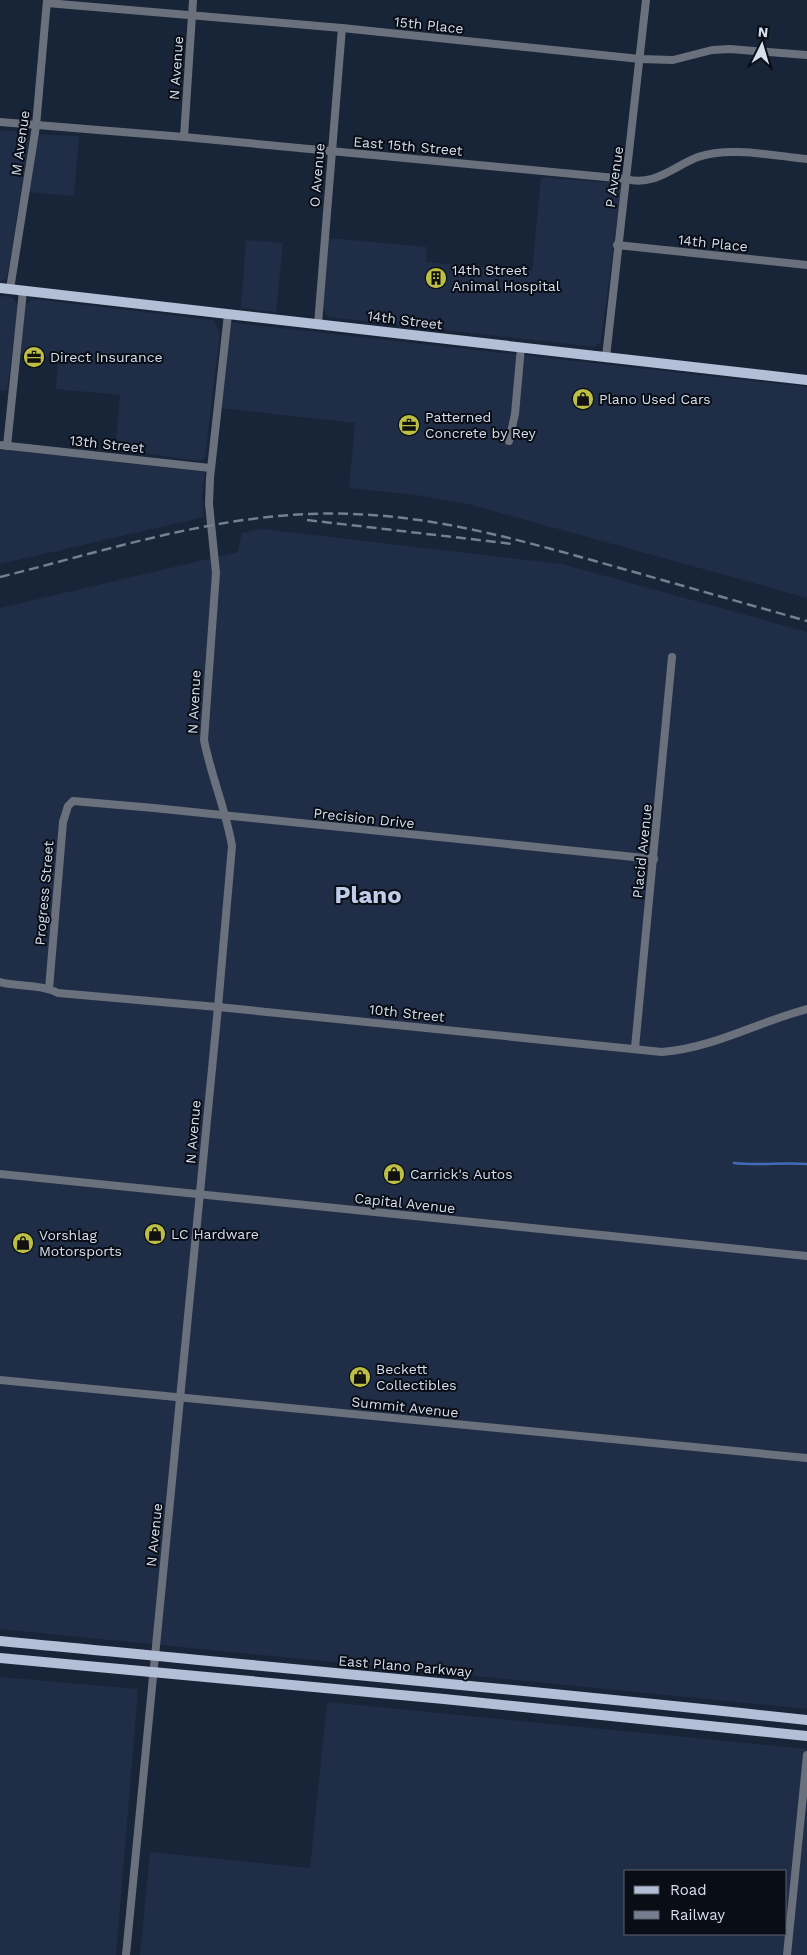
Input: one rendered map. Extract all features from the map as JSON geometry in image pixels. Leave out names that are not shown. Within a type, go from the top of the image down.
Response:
[{"type":"main road","name":"14th Street","points":[[5,288],[807,380]]},
{"type":"main road","name":"East Plano Parkway","points":[[0,1641],[588,1697],[807,1720]]},
{"type":"main road","points":[[22,1660],[24,1643]]},
{"type":"main road","points":[[0,1658],[444,1699],[586,1715],[807,1736]]},
{"type":"main road","points":[[275,1683],[277,1668]]},
{"type":"main road","points":[[332,1689],[334,1673]]},
{"type":"main road","points":[[444,1699],[445,1684]]},
{"type":"main road","points":[[586,1715],[588,1697]]},
{"type":"street","name":"N Avenue","points":[[184,137],[193,0]]},
{"type":"street","name":"P Avenue","points":[[606,357],[617,245],[646,0]]},
{"type":"street","name":"15th Place","points":[[47,1],[192,16],[342,28],[640,59],[673,60],[712,50],[730,49],[807,56]]},
{"type":"street","name":"M Avenue","points":[[5,288],[36,126],[47,1]]},
{"type":"street","name":"O Avenue","points":[[318,324],[342,28]]},
{"type":"street","name":"East 15th Street","points":[[0,122],[184,137],[635,181],[658,178],[700,156],[716,153],[734,152],[807,160]]},
{"type":"street","name":"14th Place","points":[[617,245],[807,265]]},
{"type":"street","points":[[3,446],[23,290]]},
{"type":"street","name":"N Avenue","points":[[126,1955],[232,846],[226,817],[208,763],[204,740],[216,572],[209,504],[210,468],[228,314]]},
{"type":"street","points":[[509,441],[515,414],[521,347]]},
{"type":"street","name":"13th Street","points":[[3,446],[210,468]]},
{"type":"street","name":"Placid Avenue","points":[[635,1048],[672,657]]},
{"type":"street","name":"Precision Drive","points":[[73,801],[654,859]]},
{"type":"street","name":"Progress Street","points":[[49,989],[62,830],[68,806],[73,801]]},
{"type":"street","name":"10th Street","points":[[0,982],[14,986],[49,989],[58,993],[218,1007],[662,1052],[689,1049],[807,1009]]},
{"type":"street","name":"Capital Avenue","points":[[0,1174],[807,1256]]},
{"type":"street","name":"Summit Avenue","points":[[0,1380],[807,1458]]},
{"type":"street","points":[[787,1955],[807,1756]]},
{"type":"shaded area","points":[[0,130],[24,132],[29,141],[7,278],[0,282]]},
{"type":"shaded area","points":[[36,134],[79,136],[74,196],[28,192]]},
{"type":"shaded area","points":[[541,177],[613,183],[621,190],[601,341],[595,347],[328,317],[323,309],[329,238],[427,247],[426,262],[532,271]]},
{"type":"shaded area","points":[[246,240],[283,243],[276,312],[241,308]]},
{"type":"shaded area","points":[[0,296],[12,297],[18,305],[7,391],[0,390]]},
{"type":"shaded area","points":[[32,299],[213,320],[220,332],[205,458],[198,461],[115,449],[120,395],[56,389],[58,357],[21,354],[25,306]]},
{"type":"shaded area","points":[[228,322],[807,387],[807,598],[468,504],[416,495],[349,488],[355,423],[219,408]]},
{"type":"shaded area","points":[[0,449],[205,472],[202,496],[204,517],[0,564]]},
{"type":"shaded area","points":[[262,529],[562,564],[807,632],[807,1709],[0,1629],[0,608],[238,552],[242,533]]},
{"type":"shaded area","points":[[0,1677],[138,1689],[116,1955],[0,1955]]},
{"type":"shaded area","points":[[327,1702],[807,1749],[807,1955],[140,1955],[150,1852],[310,1868]]},
{"type":"waterway","points":[[734,1163],[807,1164]]},
{"type":"railway","points":[[0,577],[192,529],[270,517],[347,514],[419,520],[489,533],[807,621]]},
{"type":"railway","points":[[307,520],[513,544]]},
{"type":"place","name":"14th Street Animal Hospital","points":[[436,278]]},
{"type":"place","name":"Direct Insurance","points":[[34,357]]},
{"type":"place","name":"Plano Used Cars","points":[[583,399]]},
{"type":"place","name":"Patterned Concrete by Rey","points":[[409,425]]},
{"type":"place","name":"Carrick's Autos","points":[[394,1174]]},
{"type":"place","name":"LC Hardware","points":[[155,1234]]},
{"type":"place","name":"Vorshlag Motorsports","points":[[23,1243]]},
{"type":"place","name":"Beckett Collectibles","points":[[360,1377]]},
{"type":"district","name":"Plano","points":[[368,895]]}]
